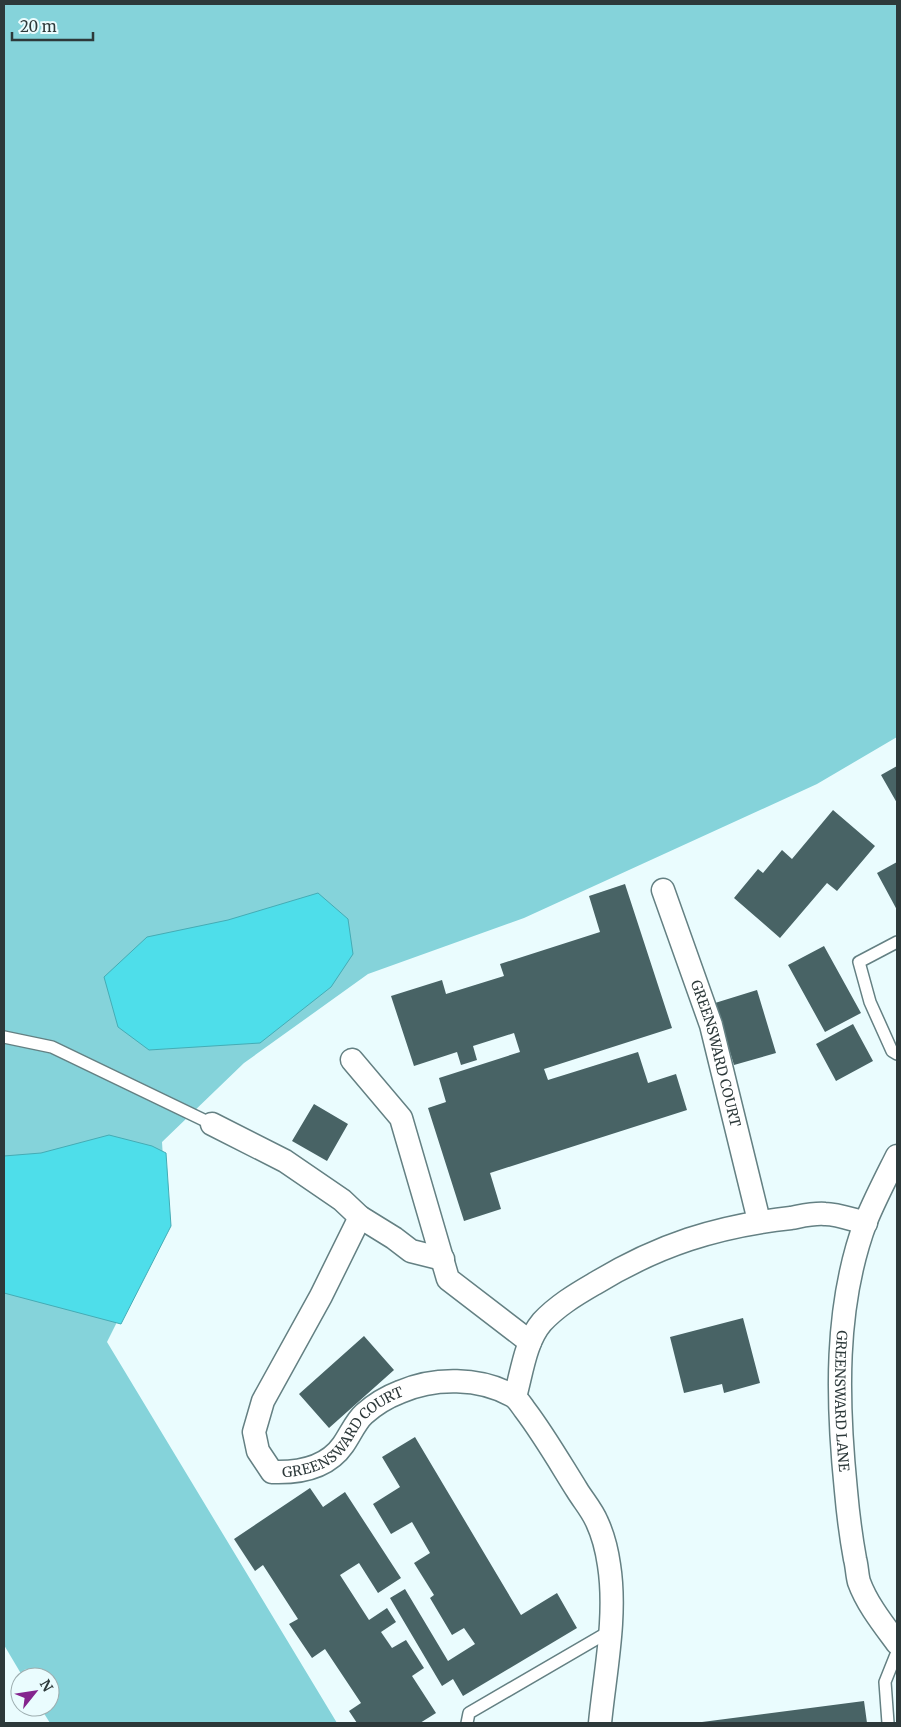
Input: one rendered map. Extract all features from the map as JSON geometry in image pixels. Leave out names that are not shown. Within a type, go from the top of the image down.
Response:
[{"type":"street","name":"GREENSWARD COURT","points":[[663,890],[711,1025],[759,1221]]},
{"type":"street","points":[[352,1060],[401,1118],[448,1279],[530,1342]]},
{"type":"street","points":[[212,1124],[285,1161],[342,1200],[360,1217],[411,1251],[443,1259]]},
{"type":"street","name":"GREENSWARD LANE","points":[[897,1156],[877,1194],[854,1260],[844,1316],[840,1375],[842,1451],[850,1526],[859,1581],[877,1615],[897,1643]]},
{"type":"street","points":[[600,1723],[610,1631],[611,1586],[609,1564],[596,1520],[534,1422],[515,1397],[530,1342],[541,1323],[556,1308],[572,1297],[624,1266],[680,1241],[759,1221],[826,1214],[866,1223]]},
{"type":"street","name":"GREENSWARD COURT","points":[[360,1217],[321,1296],[263,1401],[254,1432],[258,1451],[272,1472],[291,1472],[310,1468],[327,1460],[342,1447],[363,1415],[387,1398],[421,1385],[464,1382],[486,1385],[515,1397]]},
{"type":"lane","points":[[897,942],[859,962],[870,1002],[892,1051],[897,1054]]},
{"type":"lane","points":[[4,1038],[52,1047],[212,1124]]},
{"type":"lane","points":[[467,1723],[469,1713],[610,1631]]},
{"type":"lane","points":[[888,1723],[885,1682],[897,1652]]},
{"type":"shaded area","points":[[4,4],[897,4],[897,737],[817,784],[524,918],[368,974],[244,1063],[162,1142],[167,1222],[107,1342],[337,1723],[50,1723],[46,1717],[60,1717],[60,1667],[17,1667],[4,1645]]},
{"type":"shaded area","points":[[318,893],[348,919],[353,954],[331,987],[260,1043],[149,1050],[118,1027],[104,977],[147,937],[228,920]]},
{"type":"shaded area","points":[[109,1135],[152,1146],[166,1153],[171,1226],[121,1324],[4,1293],[4,1156],[41,1153]]},
{"type":"building","points":[[897,766],[897,803],[881,775]]},
{"type":"building","points":[[833,810],[875,846],[837,891],[827,883],[780,938],[734,898],[758,869],[763,873],[782,850],[792,859]]},
{"type":"building","points":[[897,862],[897,910],[877,873]]},
{"type":"building","points":[[625,884],[672,1028],[544,1069],[548,1080],[638,1052],[648,1083],[676,1074],[687,1110],[490,1173],[501,1209],[464,1221],[428,1108],[446,1102],[439,1078],[520,1052],[514,1033],[473,1046],[477,1060],[461,1065],[457,1052],[414,1066],[391,996],[442,980],[446,994],[504,976],[500,964],[600,932],[589,896]]},
{"type":"building","points":[[824,946],[861,1013],[825,1032],[788,965]]},
{"type":"building","points":[[757,990],[776,1053],[734,1065],[715,1003]]},
{"type":"building","points":[[853,1024],[873,1061],[836,1081],[816,1044]]},
{"type":"building","points":[[314,1104],[348,1124],[327,1161],[292,1141]]},
{"type":"building","points":[[743,1318],[760,1383],[724,1393],[722,1384],[684,1393],[670,1337]]},
{"type":"building","points":[[364,1336],[394,1370],[329,1428],[299,1394]]},
{"type":"building","points":[[415,1437],[521,1615],[557,1593],[577,1628],[463,1696],[453,1679],[442,1686],[390,1598],[405,1589],[448,1661],[475,1644],[464,1628],[452,1635],[430,1598],[434,1595],[414,1563],[430,1553],[412,1522],[391,1534],[373,1504],[400,1487],[382,1457]]},
{"type":"building","points":[[310,1488],[323,1507],[345,1492],[401,1578],[378,1593],[359,1563],[340,1575],[369,1620],[387,1608],[396,1622],[381,1632],[392,1648],[406,1640],[424,1668],[412,1676],[436,1713],[420,1723],[357,1723],[349,1711],[361,1703],[325,1649],[312,1658],[289,1624],[298,1619],[263,1565],[255,1571],[234,1539]]},
{"type":"building","points":[[864,1701],[867,1723],[702,1722]]}]
